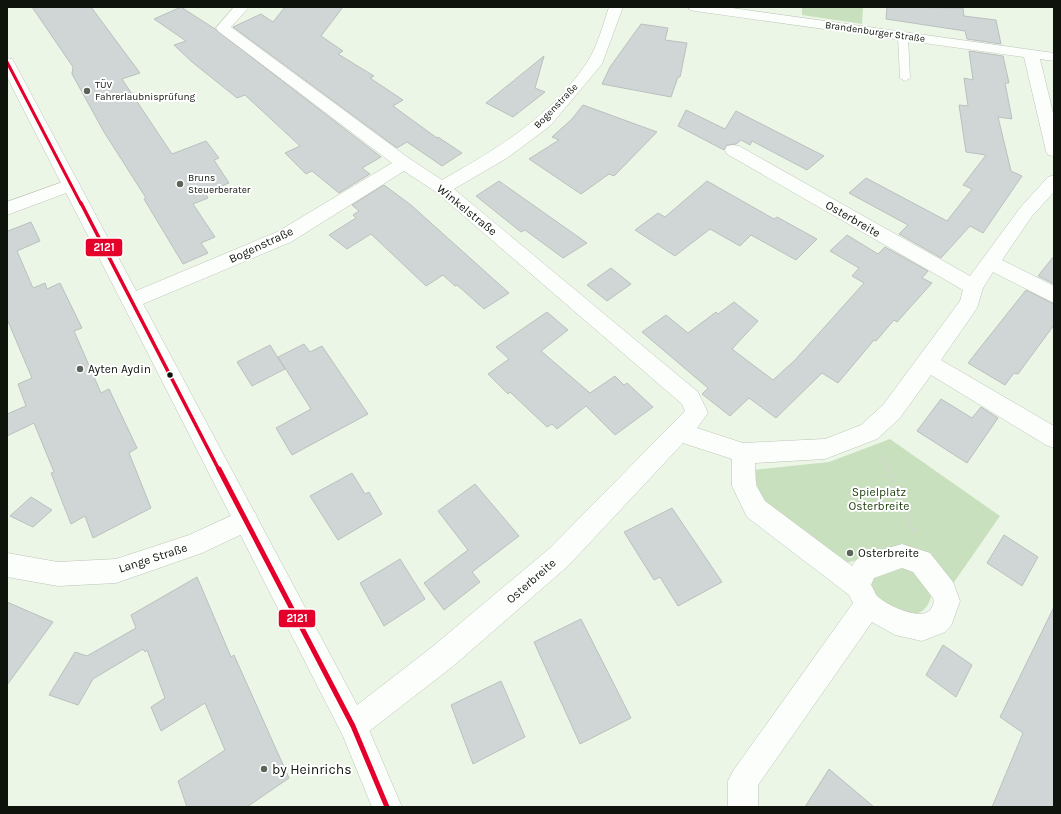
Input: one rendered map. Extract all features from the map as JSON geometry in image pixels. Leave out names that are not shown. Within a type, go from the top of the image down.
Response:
[{"type":"street","name":"Winkelstraße","points":[[242,7],[223,28],[404,163],[442,188],[690,398],[697,413],[680,432]]},
{"type":"street","name":"Bogenstraße","points":[[442,188],[501,154],[544,122],[594,64],[609,29],[616,7]]},
{"type":"street","name":"Brandenburger Straße","points":[[695,7],[1054,57]]},
{"type":"street","points":[[1031,54],[1054,151]]},
{"type":"street","points":[[7,62],[353,726],[387,807]]},
{"type":"street","name":"Osterbreite","points":[[733,150],[973,287]]},
{"type":"street","name":"Bogenstraße","points":[[131,300],[284,237],[404,163]]},
{"type":"street","points":[[680,432],[743,453],[826,449],[869,432],[891,412],[928,363],[970,304],[973,287],[990,262],[1026,212],[1054,182]]},
{"type":"street","points":[[7,209],[71,185]]},
{"type":"street","points":[[990,262],[1054,295]]},
{"type":"street","points":[[928,363],[1054,438]]},
{"type":"street","name":"Osterbreite","points":[[353,726],[442,657],[559,557],[680,432]]},
{"type":"street","points":[[742,807],[743,781],[863,595],[861,575],[865,569],[873,564],[902,556],[921,562],[944,591],[947,601],[942,617],[936,623],[922,628],[895,622],[863,595],[756,509],[744,486],[743,453]]},
{"type":"street","name":"Lange Straße","points":[[7,565],[58,574],[116,571],[193,545],[246,520]]},
{"type":"lane","points":[[903,36],[905,78]]},
{"type":"path","points":[[869,432],[878,448],[917,539],[921,562]]},
{"type":"green space","points":[[802,7],[863,7],[862,24],[802,15]]},
{"type":"green space","name":"Spielplatz Osterbreite","points":[[890,439],[1000,516],[950,588],[899,548],[846,563],[762,503],[753,470],[829,462]]},
{"type":"green space","points":[[902,565],[916,569],[932,594],[927,605],[921,612],[914,614],[905,613],[888,604],[872,592],[871,585],[875,576],[885,570]]},
{"type":"building","points":[[32,7],[91,7],[140,73],[122,79],[172,154],[206,141],[219,158],[214,160],[229,183],[205,193],[208,198],[193,204],[215,237],[201,243],[208,253],[183,264],[144,199],[146,198],[104,132],[72,74],[73,67]]},
{"type":"building","points":[[181,7],[215,29],[381,157],[362,168],[370,174],[339,193],[312,171],[306,174],[285,153],[300,146],[245,95],[237,98],[192,62],[174,45],[186,41],[154,19]]},
{"type":"building","points":[[285,7],[343,7],[321,36],[343,51],[338,54],[374,76],[370,78],[403,100],[393,106],[437,138],[438,137],[462,153],[442,166],[407,142],[397,148],[233,27],[261,14],[273,22]]},
{"type":"building","points":[[887,7],[963,8],[964,16],[996,20],[1001,44],[967,39],[965,31],[886,19]]},
{"type":"building","points":[[641,24],[668,28],[665,40],[687,43],[680,77],[678,77],[671,97],[602,84],[610,67]]},
{"type":"building","points":[[969,51],[1003,56],[1009,83],[1005,83],[1012,119],[998,117],[1011,171],[1022,176],[983,233],[970,226],[941,258],[899,234],[908,225],[849,193],[866,178],[947,221],[972,189],[963,185],[986,155],[966,152],[959,105],[968,106],[964,78],[973,80]]},
{"type":"building","points":[[544,56],[535,88],[545,92],[513,117],[486,103]]},
{"type":"building","points":[[583,105],[657,132],[614,176],[609,174],[581,194],[529,159],[559,140],[552,137],[572,119]]},
{"type":"building","points":[[686,110],[725,129],[736,111],[824,156],[807,170],[752,141],[750,145],[741,140],[736,144],[727,145],[724,150],[678,126]]},
{"type":"building","points":[[499,181],[587,243],[563,258],[525,230],[521,232],[476,196]]},
{"type":"building","points":[[707,181],[774,219],[777,217],[817,239],[796,260],[751,235],[740,246],[710,229],[675,256],[635,230],[658,213],[665,217]]},
{"type":"building","points":[[384,185],[411,205],[509,293],[484,309],[457,285],[455,286],[443,275],[426,286],[371,234],[347,249],[329,235],[356,218],[353,215],[359,211],[352,205]]},
{"type":"building","points":[[31,222],[40,241],[17,251],[33,288],[45,283],[47,289],[60,283],[82,328],[74,331],[101,393],[109,389],[137,448],[129,453],[151,508],[93,538],[85,516],[71,524],[51,473],[54,472],[34,423],[7,436],[7,414],[26,406],[18,384],[32,378],[7,319],[7,228],[8,231]]},
{"type":"building","points":[[847,235],[878,254],[885,247],[928,271],[922,278],[932,283],[897,322],[894,320],[876,341],[874,340],[838,383],[822,373],[776,418],[749,398],[730,416],[702,394],[708,388],[642,332],[666,315],[688,333],[716,312],[718,314],[734,302],[758,321],[732,349],[773,380],[795,360],[864,283],[852,276],[859,268],[830,251]]},
{"type":"building","points":[[1054,256],[1054,284],[1038,276]]},
{"type":"building","points":[[611,268],[631,284],[607,301],[587,285]]},
{"type":"building","points":[[1026,290],[1054,304],[1054,325],[1018,374],[1014,373],[1005,385],[968,363]]},
{"type":"building","points":[[547,312],[568,330],[541,351],[590,393],[615,376],[624,385],[627,383],[653,407],[615,435],[586,406],[557,429],[552,424],[547,427],[510,392],[508,394],[488,374],[509,359],[496,347]]},
{"type":"building","points":[[304,344],[310,352],[322,346],[368,414],[292,455],[276,428],[311,409],[278,357]]},
{"type":"building","points":[[270,345],[285,369],[252,386],[237,362]]},
{"type":"building","points":[[941,399],[972,418],[981,407],[998,418],[967,463],[917,431]]},
{"type":"building","points":[[352,473],[365,494],[369,492],[382,514],[338,540],[310,496]]},
{"type":"building","points":[[475,484],[519,536],[472,572],[480,582],[444,610],[424,583],[468,550],[438,511]]},
{"type":"building","points":[[31,497],[52,510],[33,527],[10,516]]},
{"type":"building","points":[[672,508],[722,582],[678,606],[660,577],[654,580],[624,532]]},
{"type":"building","points":[[1004,535],[1038,557],[1022,586],[987,563]]},
{"type":"building","points":[[400,559],[425,599],[384,626],[360,583]]},
{"type":"building","points":[[197,577],[231,657],[234,655],[289,778],[247,807],[187,807],[178,781],[225,750],[205,703],[161,731],[151,707],[165,698],[147,650],[145,652],[143,649],[93,679],[78,705],[49,695],[75,652],[87,656],[136,628],[131,615]]},
{"type":"building","points":[[7,602],[53,622],[7,685]]},
{"type":"building","points":[[1054,607],[1054,807],[992,807],[1023,733],[1000,717]]},
{"type":"building","points":[[581,619],[631,718],[580,744],[534,642]]},
{"type":"building","points":[[943,645],[972,665],[956,697],[926,675]]},
{"type":"building","points":[[501,681],[525,737],[473,764],[451,705]]},
{"type":"building","points":[[829,769],[874,807],[805,807]]},
{"type":"transit line","name":"2121","points":[[7,62],[353,726],[387,807]]},
{"type":"place","name":"TÜV Fahrerlaubnisprüfung","points":[[87,91]]},
{"type":"place","name":"Bruns Steuerberater","points":[[180,184]]},
{"type":"place","name":"Ayten Aydin","points":[[80,369]]},
{"type":"place","name":"Osterbreite","points":[[850,553]]},
{"type":"place","name":"by Heinrichs","points":[[264,769]]}]
